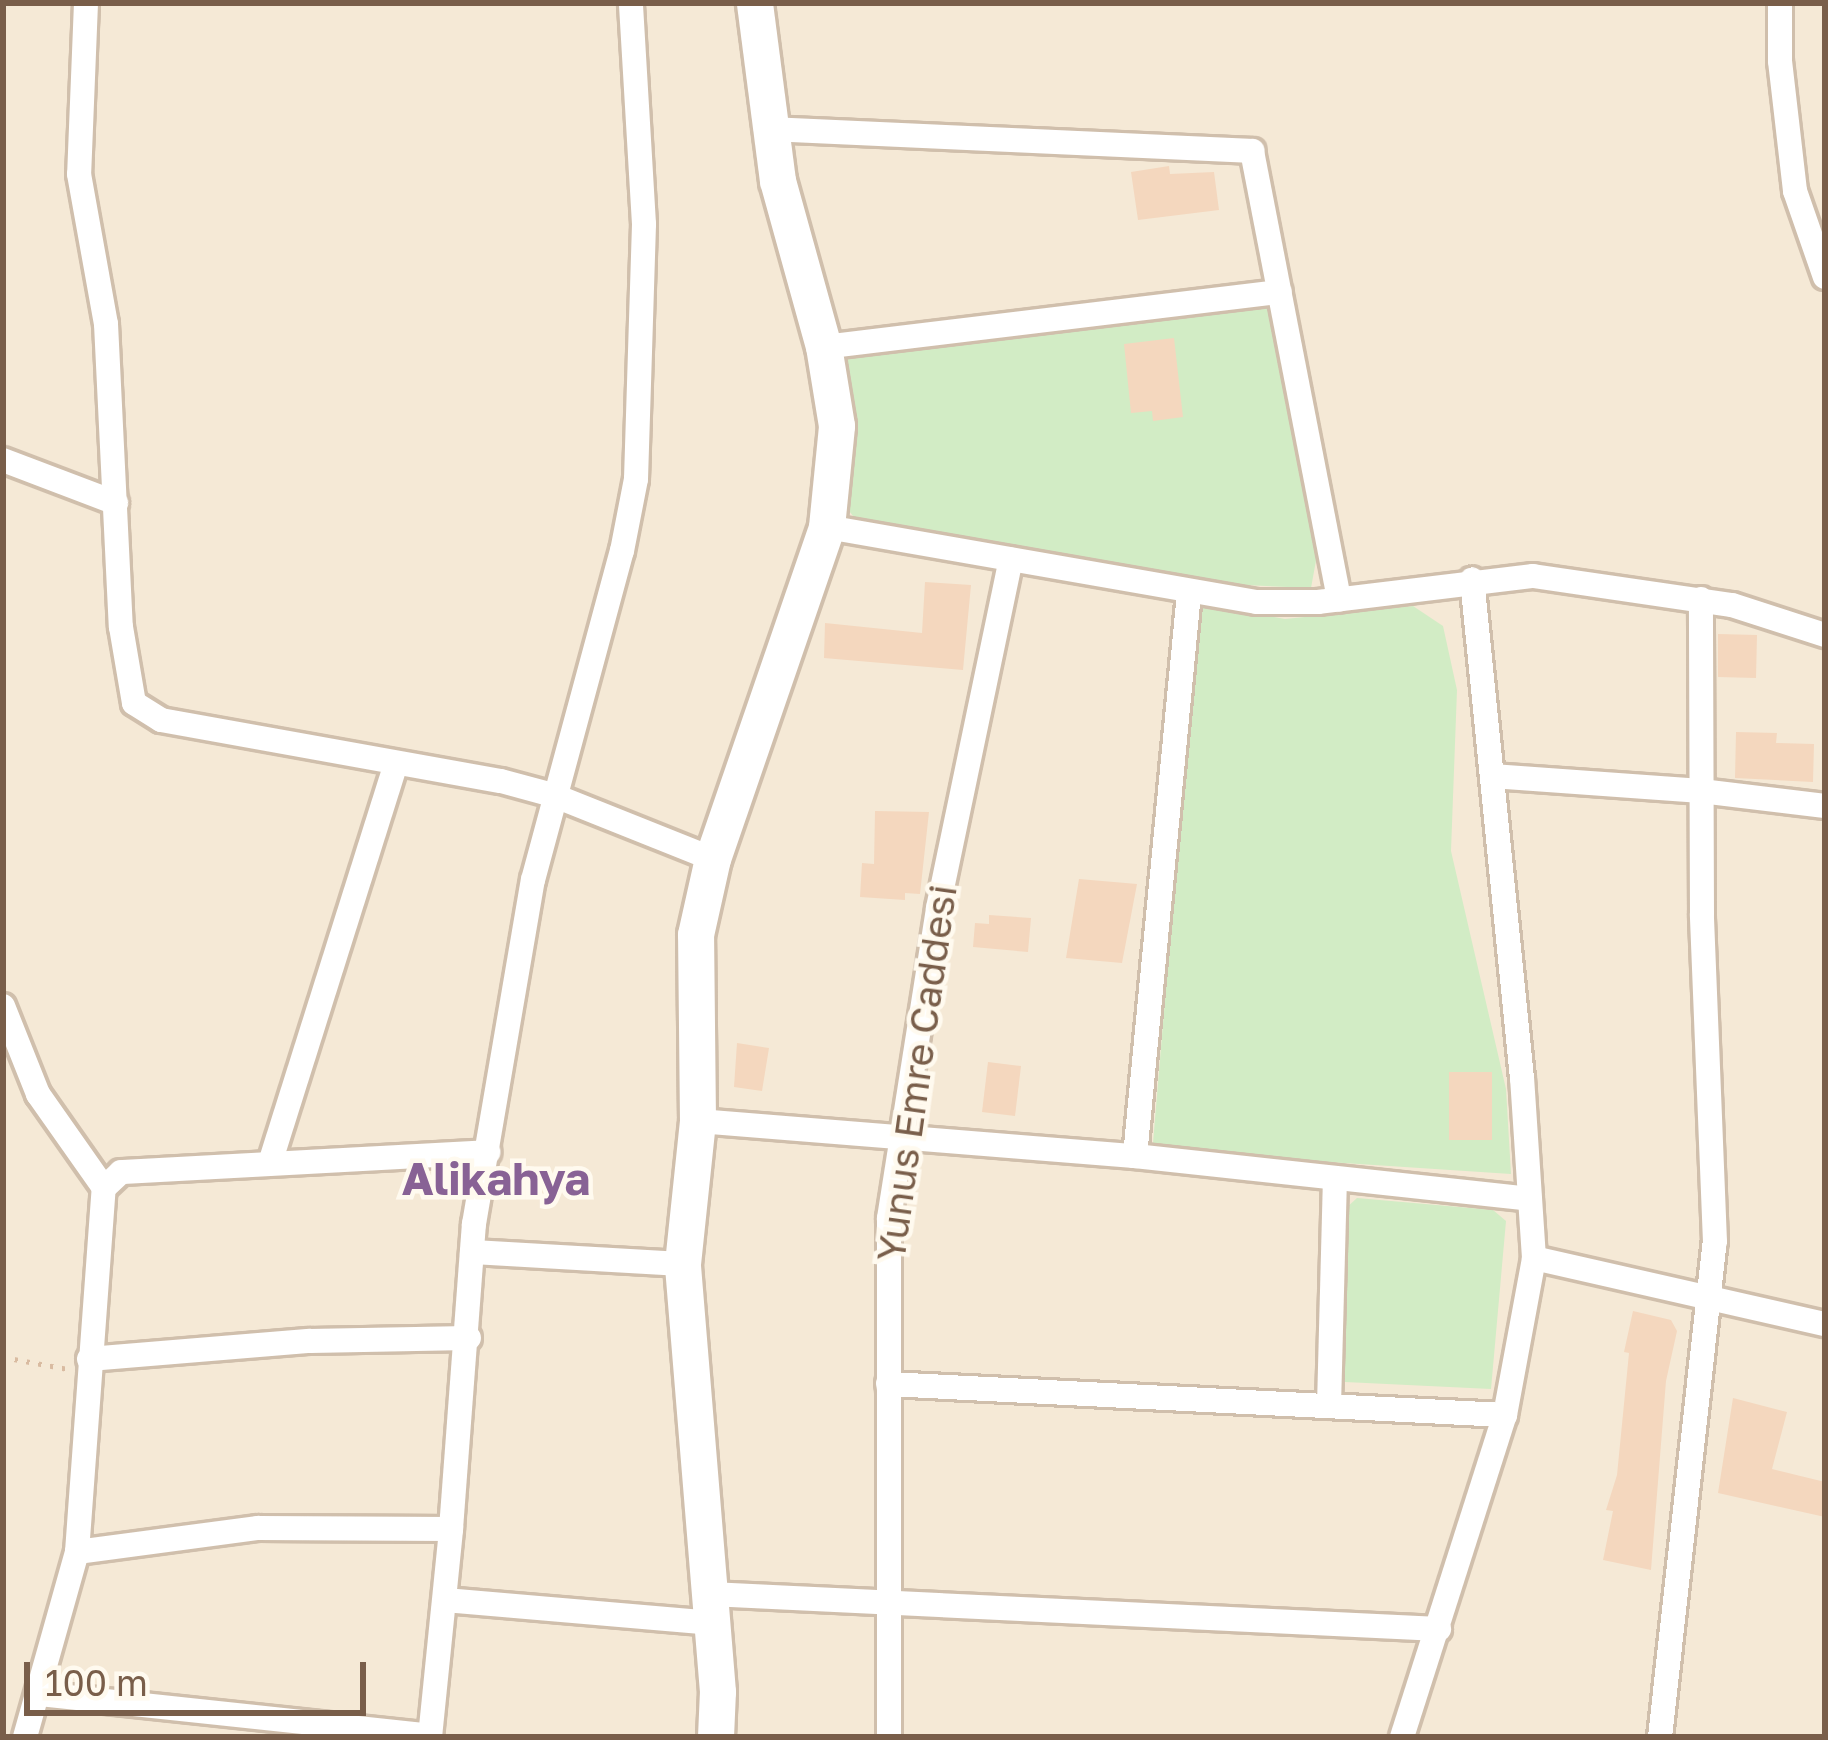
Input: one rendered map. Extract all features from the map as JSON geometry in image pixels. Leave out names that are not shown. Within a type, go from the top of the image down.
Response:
[{"type":"street","points":[[86,3],[79,174],[106,324],[126,674],[141,712],[554,795],[713,859]]},
{"type":"street","points":[[40,1694],[430,1736],[469,1338],[472,1252],[488,1152],[533,880],[622,551],[638,462],[644,224],[631,3]]},
{"type":"street","points":[[716,1737],[711,1608],[683,1264],[698,1121],[696,935],[713,859],[827,527],[837,426],[824,347],[778,181],[755,3]]},
{"type":"street","points":[[1780,3],[1780,61],[1795,191],[1825,277]]},
{"type":"street","points":[[770,129],[1252,151],[1339,599]]},
{"type":"street","points":[[824,347],[1280,292]]},
{"type":"street","points":[[3,460],[116,503]]},
{"type":"street","points":[[827,527],[1189,593],[1286,604],[1472,579],[1558,578],[1702,599],[1825,635]]},
{"type":"street","name":"Yunus Emre Caddesi","points":[[889,1737],[885,1604],[889,1218],[938,908],[1011,560]]},
{"type":"street","points":[[1402,1737],[1504,1414],[1534,1258],[1472,579]]},
{"type":"street","points":[[1135,1156],[1189,593]]},
{"type":"street","points":[[1660,1737],[1715,1242],[1701,790],[1702,599]]},
{"type":"street","points":[[270,1163],[396,763]]},
{"type":"street","points":[[1492,776],[1701,790],[1825,806]]},
{"type":"street","points":[[3,1006],[38,1094],[104,1188],[77,1552],[25,1737]]},
{"type":"street","points":[[698,1121],[899,1142],[1135,1156],[1530,1199]]},
{"type":"street","points":[[104,1188],[121,1172],[488,1152]]},
{"type":"street","points":[[1329,1406],[1335,1181]]},
{"type":"street","points":[[472,1252],[683,1264]]},
{"type":"street","points":[[1534,1258],[1825,1324]]},
{"type":"street","points":[[88,1366],[310,1341],[469,1338]]},
{"type":"street","points":[[888,1384],[1504,1414]]},
{"type":"street","points":[[77,1552],[258,1528],[451,1529]]},
{"type":"street","points":[[445,1600],[711,1608],[885,1604],[1439,1629]]},
{"type":"path","points":[[3,1357],[88,1366]]},
{"type":"shaded area","points":[[3,3],[1825,3],[1825,1737],[3,1737]]},
{"type":"green space","points":[[1270,306],[1317,555],[1311,588],[1221,584],[857,521],[846,507],[853,429],[844,359]]},
{"type":"green space","points":[[1203,604],[1285,619],[1413,606],[1443,626],[1457,690],[1451,851],[1506,1089],[1511,1174],[1298,1160],[1153,1143],[1193,664]]},
{"type":"green space","points":[[1357,1198],[1493,1210],[1506,1221],[1491,1389],[1345,1382],[1345,1209]]},
{"type":"building","points":[[1169,166],[1170,174],[1214,172],[1219,210],[1138,220],[1131,172]]},
{"type":"building","points":[[1174,338],[1183,417],[1153,421],[1152,411],[1131,413],[1124,344]]},
{"type":"building","points":[[925,582],[971,585],[963,670],[824,658],[825,623],[922,633]]},
{"type":"building","points":[[1718,634],[1757,635],[1756,678],[1718,677]]},
{"type":"building","points":[[1736,732],[1777,733],[1776,743],[1814,744],[1813,782],[1735,778]]},
{"type":"building","points":[[875,811],[929,812],[920,894],[905,893],[905,900],[860,897],[862,863],[874,864]]},
{"type":"building","points":[[1079,879],[1137,884],[1122,963],[1066,958]]},
{"type":"building","points":[[989,915],[1031,918],[1028,952],[973,947],[975,923],[989,924]]},
{"type":"building","points":[[737,1043],[769,1048],[762,1091],[734,1087]]},
{"type":"building","points":[[988,1062],[1021,1066],[1015,1116],[982,1112]]},
{"type":"building","points":[[1449,1072],[1492,1072],[1492,1140],[1449,1140]]},
{"type":"building","points":[[1633,1311],[1671,1320],[1677,1331],[1666,1381],[1651,1570],[1603,1560],[1613,1511],[1606,1510],[1617,1475],[1629,1353],[1624,1352]]},
{"type":"building","points":[[1733,1398],[1787,1412],[1772,1469],[1825,1482],[1825,1517],[1718,1493]]},
{"type":"district","name":"Alikahya","points":[[496,1179]]}]
